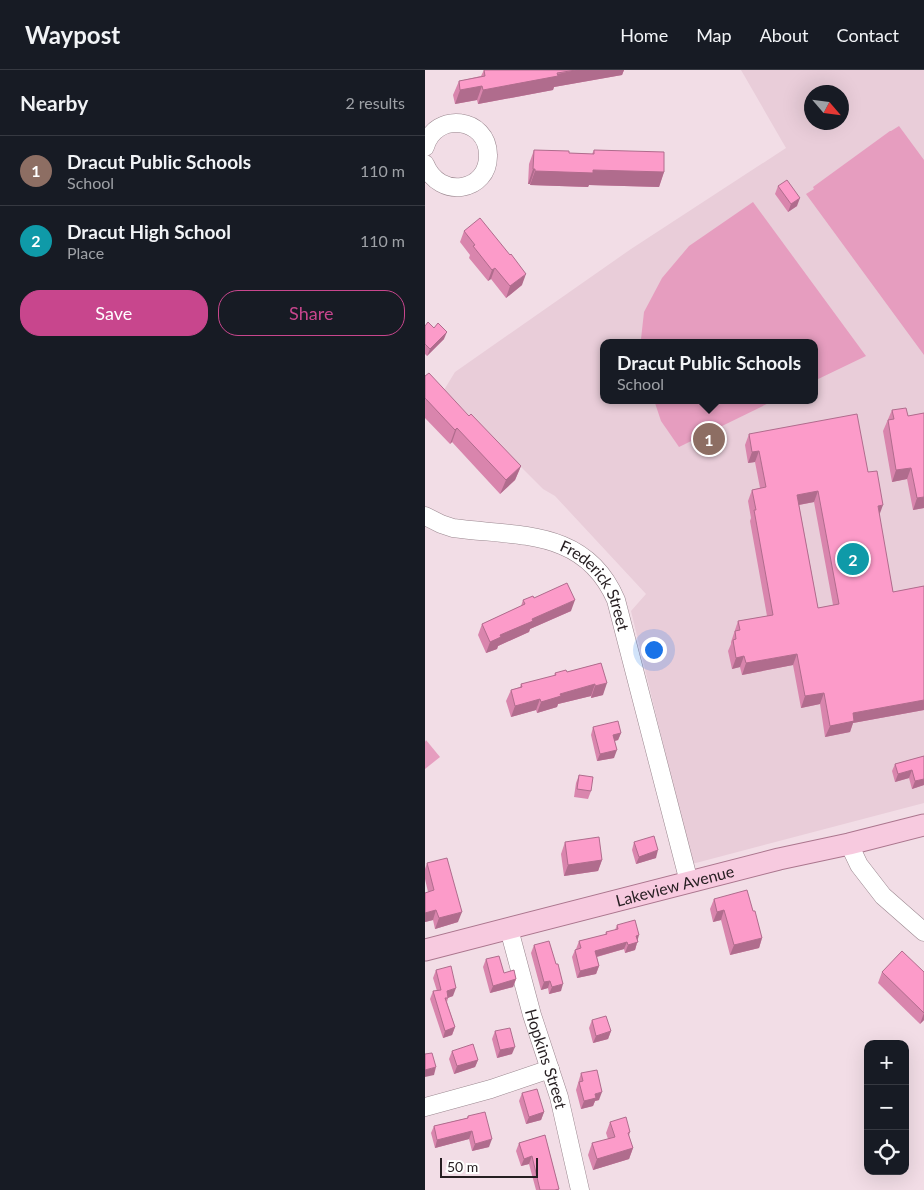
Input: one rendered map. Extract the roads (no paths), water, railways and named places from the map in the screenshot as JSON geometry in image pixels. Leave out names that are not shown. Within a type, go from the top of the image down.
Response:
[{"type":"main road","name":"Lakeview Avenue","points":[[425,950],[689,882],[924,825]]},
{"type":"street","points":[[425,147],[429,138],[438,128],[457,123],[469,126],[479,132],[488,149],[485,168],[478,179],[472,183],[453,187],[441,184],[427,174]]},
{"type":"street","name":"Frederick Street","points":[[425,516],[453,528],[532,536],[559,544],[571,549],[584,558],[605,579],[613,593],[619,613],[689,882]]},
{"type":"street","points":[[849,844],[859,865],[883,896],[924,932]]},
{"type":"street","name":"Hopkins Street","points":[[509,928],[532,1015],[559,1097],[580,1190]]},
{"type":"street","points":[[425,1107],[550,1070]]},
{"type":"place","name":"Dracut Public Schools","points":[[709,439]]},
{"type":"place","name":"Dracut High School","points":[[853,559]]}]
